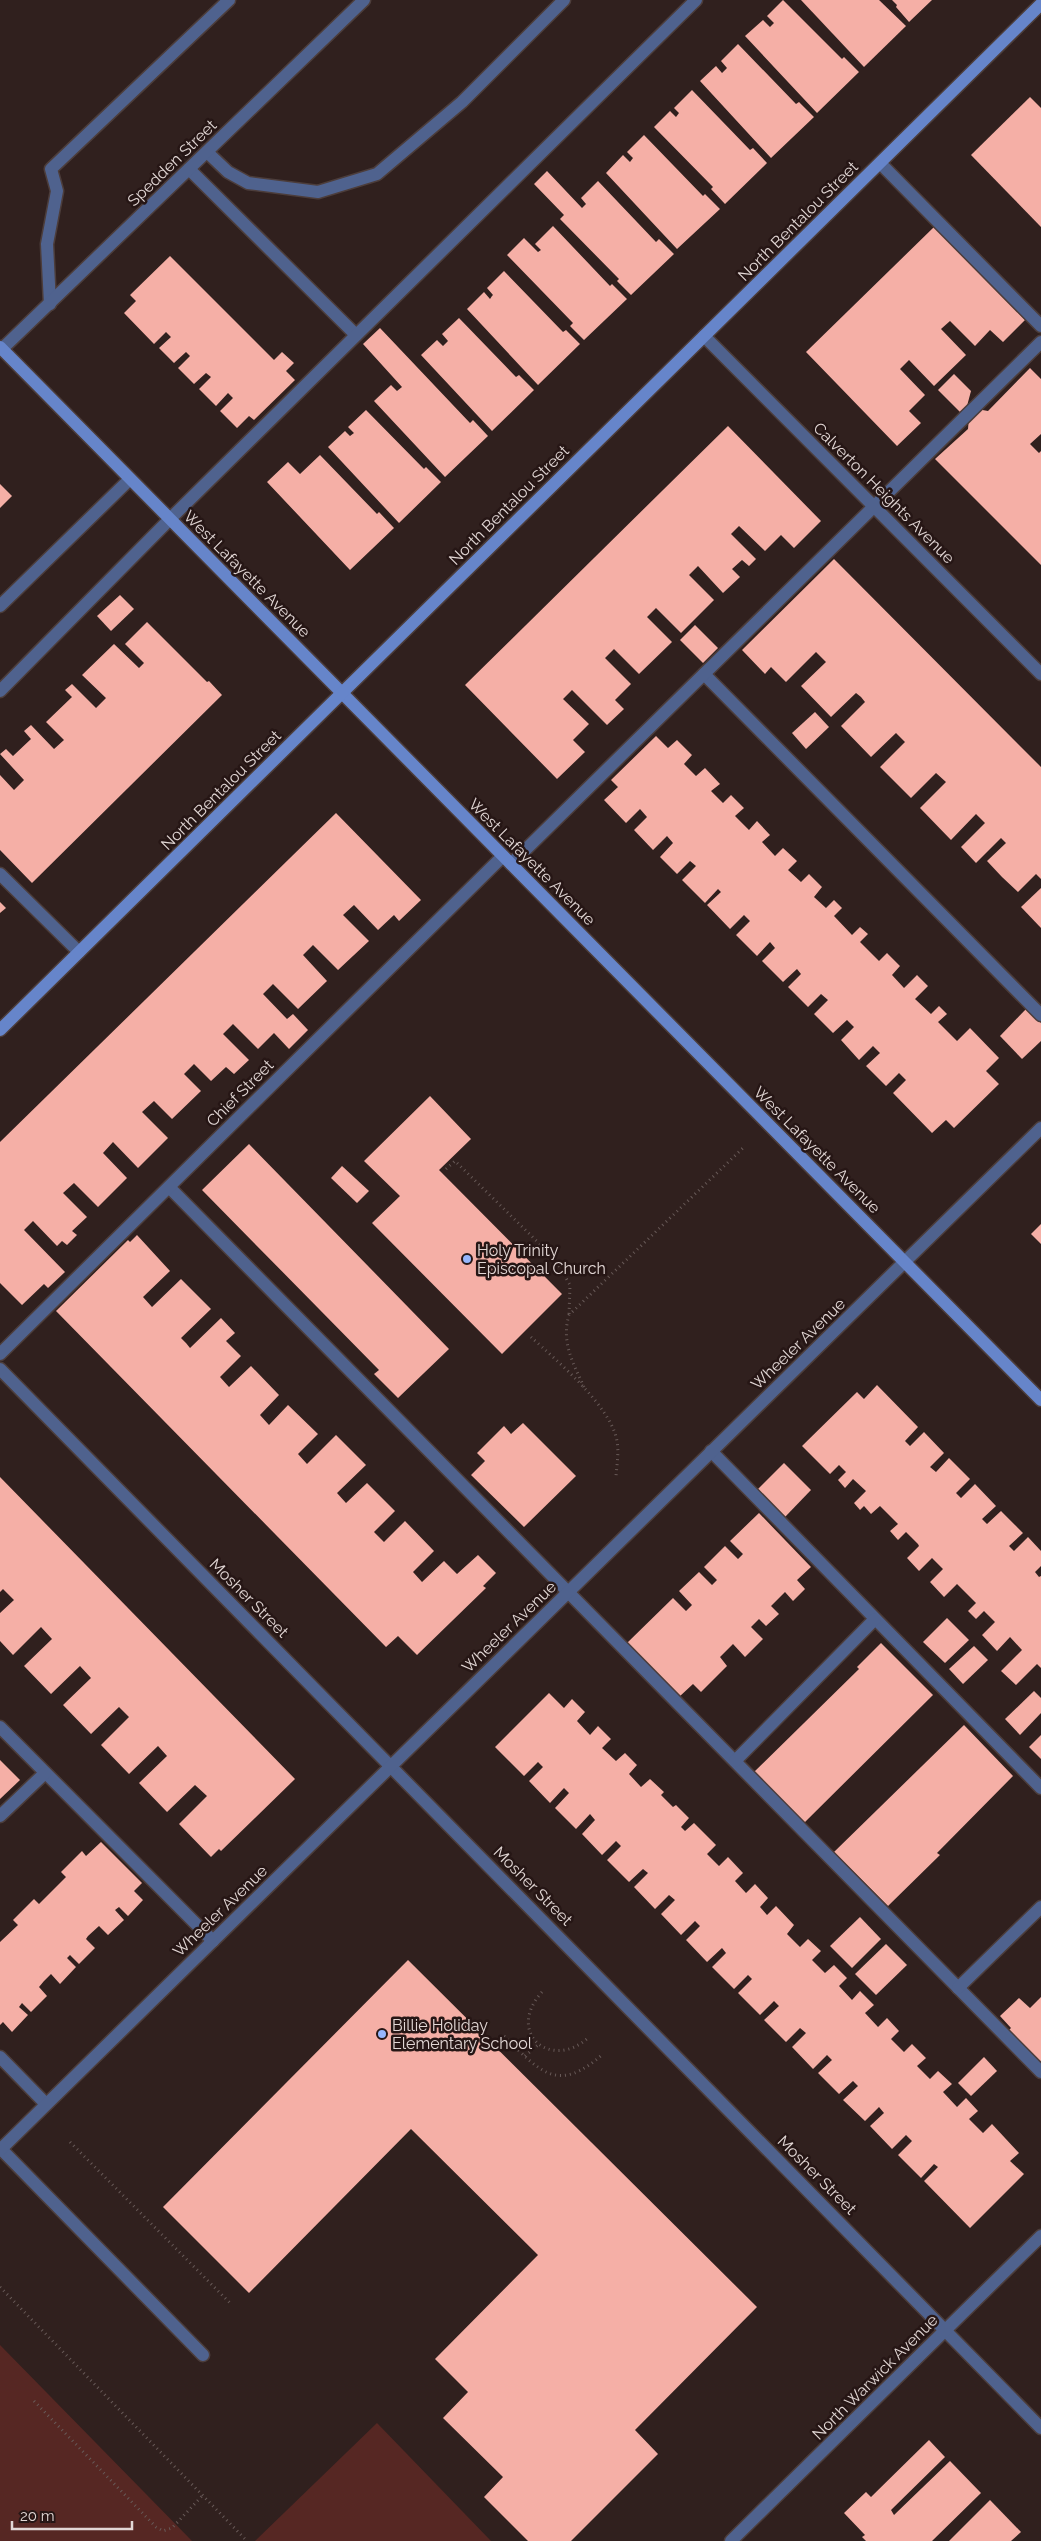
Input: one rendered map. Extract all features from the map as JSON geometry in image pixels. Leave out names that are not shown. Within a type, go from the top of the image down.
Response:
[{"type":"street","points":[[50,304],[47,244],[57,190],[51,169],[229,0]]},
{"type":"street","name":"Spedden Street","points":[[1,348],[50,304],[364,0]]},
{"type":"street","points":[[207,152],[228,172],[248,183],[318,192],[377,174],[462,102],[564,0]]},
{"type":"street","points":[[0,691],[170,519],[696,0]]},
{"type":"street","name":"North Bentalou Street","points":[[0,1030],[1041,4]]},
{"type":"street","points":[[880,164],[1041,326]]},
{"type":"street","points":[[190,169],[356,335]]},
{"type":"street","name":"Calverton Heights Avenue","points":[[704,336],[1041,674]]},
{"type":"street","name":"Chief Street","points":[[0,1354],[168,1187],[507,860],[704,674],[1041,342]]},
{"type":"street","name":"West Lafayette Avenue","points":[[1,348],[1041,1400]]},
{"type":"street","points":[[0,606],[130,479]]},
{"type":"street","points":[[704,674],[1041,1015]]},
{"type":"street","points":[[0,874],[79,952]]},
{"type":"street","name":"Wheeler Avenue","points":[[0,2149],[1041,1128]]},
{"type":"street","points":[[168,1187],[1041,2072]]},
{"type":"street","name":"Mosher Street","points":[[0,1369],[1041,2428]]},
{"type":"street","points":[[711,1452],[1041,1788]]},
{"type":"street","points":[[735,1761],[875,1619]]},
{"type":"street","points":[[0,1727],[213,1941]]},
{"type":"street","points":[[0,1816],[45,1773]]},
{"type":"street","points":[[958,1988],[1041,1907]]},
{"type":"street","points":[[0,2057],[46,2104]]},
{"type":"street","points":[[0,2149],[202,2355]]},
{"type":"street","name":"North Warwick Avenue","points":[[731,2541],[1041,2236]]},
{"type":"path","points":[[569,1315],[744,1146]]},
{"type":"path","points":[[446,1169],[455,1161],[555,1259],[570,1285],[566,1344],[584,1387]]},
{"type":"path","points":[[531,1337],[584,1387],[611,1424],[617,1440],[616,1476]]},
{"type":"path","points":[[542,1992],[531,2006],[527,2020],[531,2035],[539,2044],[548,2050],[560,2051],[579,2045],[588,2038]]},
{"type":"path","points":[[504,2036],[545,2073],[564,2075],[584,2070],[603,2054]]},
{"type":"path","points":[[525,2056],[539,2044]]},
{"type":"path","points":[[70,2142],[231,2304]]},
{"type":"path","points":[[0,2287],[247,2541]]},
{"type":"path","points":[[34,2401],[156,2527],[163,2531],[172,2528],[203,2495]]},
{"type":"shaded area","points":[[0,2345],[192,2541],[0,2541]]},
{"type":"shaded area","points":[[377,2423],[491,2541],[255,2541]]},
{"type":"building","points":[[783,0],[842,59],[844,57],[859,72],[817,113],[745,36],[763,20],[770,27],[774,23],[767,16]]},
{"type":"building","points":[[801,0],[879,0],[906,26],[864,67]]},
{"type":"building","points":[[892,0],[932,0],[909,22]]},
{"type":"building","points":[[738,44],[796,104],[799,102],[814,117],[771,158],[700,81],[716,66],[722,73],[727,68],[721,61]]},
{"type":"building","points":[[692,90],[750,150],[753,148],[767,163],[725,204],[711,189],[713,187],[654,127],[670,111],[676,117],[679,113],[674,108]]},
{"type":"building","points":[[1030,97],[1041,108],[1041,227],[971,155]]},
{"type":"building","points":[[644,135],[703,196],[705,194],[720,209],[677,249],[606,173],[623,155],[630,162],[633,158],[627,152]]},
{"type":"building","points":[[547,171],[582,208],[586,204],[581,198],[598,181],[656,242],[659,239],[674,254],[631,295],[617,281],[619,279],[560,219],[564,215],[534,184]]},
{"type":"building","points":[[553,226],[610,286],[612,284],[627,299],[584,340],[570,326],[573,323],[507,255],[524,238],[538,252],[541,250],[535,244]]},
{"type":"building","points":[[934,227],[1025,320],[1003,342],[990,330],[975,346],[950,321],[941,329],[966,355],[934,386],[909,360],[900,369],[925,395],[909,411],[921,423],[897,446],[806,352]]},
{"type":"building","points":[[170,256],[274,360],[282,352],[294,363],[286,371],[295,380],[254,420],[249,416],[237,428],[220,411],[233,398],[228,393],[216,406],[199,389],[211,377],[206,373],[194,384],[178,368],[190,356],[186,352],[174,363],[159,348],[171,337],[166,332],[154,344],[124,313],[136,301],[130,295]]},
{"type":"building","points":[[504,271],[563,332],[566,330],[580,344],[538,385],[467,309],[484,292],[490,299],[493,295],[487,288]]},
{"type":"building","points":[[459,318],[516,377],[519,375],[534,390],[492,431],[421,355],[437,340],[443,346],[448,341],[442,334]]},
{"type":"building","points":[[380,328],[470,423],[473,420],[488,436],[445,477],[374,401],[391,385],[397,391],[402,387],[363,344]]},
{"type":"building","points":[[1030,368],[1041,379],[1041,434],[1030,444],[1039,453],[1041,451],[1041,565],[935,459],[968,429],[969,417],[977,409],[988,411]]},
{"type":"building","points":[[954,374],[971,391],[967,406],[960,412],[938,390]]},
{"type":"building","points":[[366,410],[424,469],[426,467],[441,482],[399,523],[328,447],[345,431],[350,436],[354,433],[348,427]]},
{"type":"building","points":[[728,426],[821,521],[794,548],[781,535],[765,551],[739,526],[731,534],[756,559],[749,566],[742,560],[732,569],[740,577],[723,593],[698,566],[689,575],[714,600],[681,633],[656,608],[647,617],[672,642],[639,674],[614,649],[605,658],[631,684],[615,700],[624,709],[607,725],[572,690],[563,699],[589,724],[573,740],[585,752],[557,779],[465,685]]},
{"type":"building","points":[[320,455],[377,514],[379,512],[394,528],[350,570],[267,482],[288,462],[300,474]]},
{"type":"building","points":[[0,484],[12,496],[0,508]]},
{"type":"building","points":[[834,559],[1041,767],[1041,879],[1036,874],[1018,892],[1002,877],[987,861],[1006,843],[1001,838],[976,863],[961,847],[985,823],[976,814],[951,840],[920,808],[946,782],[936,773],[911,798],[880,767],[905,742],[896,733],[871,757],[841,726],[865,702],[861,697],[856,693],[831,717],[801,686],[826,662],[816,652],[786,682],[771,667],[765,674],[742,650]]},
{"type":"building","points":[[120,595],[134,609],[111,631],[97,616]]},
{"type":"building","points":[[147,622],[222,695],[32,883],[0,850],[0,775],[14,790],[24,780],[0,754],[6,749],[13,756],[31,739],[24,731],[31,725],[54,749],[64,740],[46,722],[72,697],[65,690],[72,684],[96,708],[106,698],[82,675],[114,644],[139,668],[144,663],[125,644]]},
{"type":"building","points":[[695,625],[718,648],[703,663],[680,640]]},
{"type":"building","points":[[815,712],[829,727],[806,749],[792,733]]},
{"type":"building","points":[[656,736],[668,748],[677,740],[692,755],[684,764],[696,776],[705,768],[720,784],[711,791],[723,803],[731,795],[744,808],[735,816],[749,830],[757,821],[770,835],[762,842],[775,856],[783,848],[797,861],[788,870],[801,882],[809,874],[822,887],[814,897],[826,908],[834,900],[842,908],[834,916],[852,935],[860,927],[868,934],[860,942],[879,961],[887,953],[900,966],[892,975],[904,988],[917,975],[928,986],[915,999],[931,1014],[939,1006],[947,1014],[938,1022],[957,1041],[970,1028],[999,1058],[986,1071],[999,1084],[954,1128],[946,1120],[932,1133],[893,1093],[906,1080],[899,1073],[886,1086],[866,1066],[880,1053],[873,1046],[859,1060],[841,1040],[854,1027],[847,1020],[833,1033],[814,1014],[828,1000],[821,994],[808,1007],[788,987],[801,974],[797,969],[783,982],[762,961],[775,948],[770,942],[757,956],[736,935],[750,921],[744,915],[730,929],[707,905],[721,892],[718,889],[705,903],[682,880],[696,866],[690,861],[677,874],[660,857],[673,843],[667,836],[653,850],[634,830],[647,817],[640,809],[626,823],[604,800],[618,787],[611,780]]},
{"type":"building","points":[[336,813],[421,900],[399,921],[394,915],[378,930],[354,905],[343,915],[369,941],[338,970],[313,945],[303,955],[327,981],[298,1009],[273,984],[263,994],[287,1019],[293,1014],[308,1030],[289,1049],[274,1033],[258,1049],[233,1024],[223,1034],[249,1060],[234,1074],[226,1067],[211,1081],[194,1064],[184,1074],[201,1091],[172,1119],[154,1101],[142,1112],[168,1138],[138,1168],[113,1142],[103,1153],[127,1178],[98,1207],[74,1183],[63,1193],[87,1217],[72,1231],[77,1235],[67,1245],[62,1241],[57,1246],[33,1221],[24,1230],[65,1272],[48,1288],[44,1284],[22,1305],[0,1283],[0,1142]]},
{"type":"building","points":[[1041,888],[1041,928],[1021,907]]},
{"type":"building","points":[[0,902],[6,908],[0,913]]},
{"type":"building","points":[[1027,1008],[1041,1023],[1041,1041],[1022,1059],[1000,1036]]},
{"type":"building","name":"Holy Trinity Episcopal Church","points":[[430,1096],[471,1139],[439,1170],[562,1294],[502,1354],[372,1223],[400,1196],[364,1161]]},
{"type":"building","points":[[249,1144],[449,1349],[398,1398],[374,1374],[379,1370],[202,1190]]},
{"type":"building","points":[[342,1166],[369,1191],[357,1203],[331,1178]]},
{"type":"building","points":[[1041,1224],[1041,1244],[1031,1234]]},
{"type":"building","points":[[137,1235],[170,1271],[143,1297],[152,1307],[181,1279],[211,1309],[181,1338],[190,1348],[221,1318],[235,1333],[226,1341],[241,1356],[220,1377],[229,1387],[251,1366],[279,1395],[260,1415],[269,1425],[288,1405],[318,1434],[298,1454],[307,1464],[336,1435],[366,1465],[337,1493],[346,1503],[367,1483],[395,1511],[374,1532],[384,1542],[405,1521],[434,1551],[413,1572],[422,1582],[444,1561],[457,1574],[478,1555],[496,1573],[483,1586],[486,1588],[417,1655],[398,1636],[386,1647],[56,1311],[128,1240],[130,1242]]},
{"type":"building","points":[[877,1385],[918,1427],[905,1441],[910,1446],[924,1432],[944,1453],[930,1467],[936,1472],[949,1458],[970,1479],[956,1493],[961,1498],[975,1484],[996,1506],[982,1519],[987,1524],[1001,1511],[1023,1533],[1009,1546],[1014,1551],[1028,1537],[1041,1551],[1041,1566],[1035,1572],[1039,1577],[1041,1576],[1041,1668],[1037,1664],[1016,1685],[1001,1671],[1022,1650],[1010,1637],[997,1651],[982,1635],[995,1622],[984,1611],[976,1619],[968,1611],[976,1603],[957,1584],[944,1597],[930,1582],[943,1569],[932,1558],[919,1571],[907,1558],[919,1546],[918,1544],[906,1532],[898,1540],[890,1531],[898,1524],[880,1506],[871,1514],[864,1506],[860,1510],[854,1503],[866,1491],[853,1479],[845,1488],[838,1480],[846,1472],[839,1465],[830,1474],[802,1446],[857,1392],[864,1399]]},
{"type":"building","points":[[523,1423],[576,1476],[524,1527],[471,1475],[485,1461],[477,1453],[504,1426],[511,1434]]},
{"type":"building","points":[[784,1463],[811,1490],[785,1517],[758,1489]]},
{"type":"building","points":[[0,1477],[295,1779],[221,1851],[219,1849],[211,1857],[179,1824],[207,1796],[195,1785],[167,1812],[139,1783],[167,1756],[158,1746],[129,1774],[101,1745],[129,1717],[119,1707],[91,1734],[63,1705],[91,1678],[80,1666],[51,1694],[24,1666],[52,1639],[41,1627],[13,1655],[0,1641],[0,1613],[14,1600],[3,1589],[0,1592]]},
{"type":"building","points":[[759,1513],[811,1567],[797,1580],[805,1589],[793,1601],[785,1592],[771,1606],[779,1614],[766,1626],[759,1619],[751,1627],[763,1639],[745,1657],[733,1644],[720,1657],[727,1666],[701,1692],[693,1684],[679,1697],[627,1643],[673,1598],[686,1611],[692,1605],[679,1591],[699,1572],[712,1585],[717,1580],[704,1567],[725,1546],[738,1559],[743,1554],[730,1541]]},
{"type":"building","points":[[947,1618],[969,1640],[945,1663],[923,1642]]},
{"type":"building","points":[[881,1643],[933,1695],[804,1823],[754,1772],[859,1669],[857,1667]]},
{"type":"building","points":[[974,1646],[988,1660],[963,1684],[949,1669]]},
{"type":"building","points":[[1034,1691],[1041,1698],[1041,1713],[1020,1735],[1005,1719]]},
{"type":"building","points":[[549,1693],[564,1708],[572,1699],[585,1712],[577,1721],[590,1735],[598,1726],[611,1739],[602,1748],[616,1761],[625,1753],[637,1765],[629,1774],[641,1787],[650,1779],[664,1792],[661,1795],[673,1807],[676,1805],[689,1818],[681,1827],[685,1831],[694,1823],[716,1845],[707,1854],[719,1866],[728,1857],[743,1873],[735,1881],[746,1893],[755,1884],[768,1898],[760,1907],[767,1915],[776,1906],[794,1925],[787,1934],[800,1947],[808,1939],[821,1951],[812,1960],[825,1973],[834,1965],[847,1978],[839,1986],[852,2000],[860,1991],[874,2005],[865,2013],[878,2027],[887,2018],[899,2031],[891,2039],[904,2052],[912,2044],[926,2058],[917,2066],[930,2079],[938,2071],[952,2084],[943,2092],[957,2107],[966,2098],[978,2111],[969,2119],[983,2133],[992,2124],[1019,2153],[1010,2161],[1024,2174],[970,2228],[924,2181],[938,2167],[934,2164],[921,2178],[898,2155],[912,2141],[906,2135],[892,2149],[870,2126],[884,2113],[879,2107],[865,2121],[843,2100],[858,2086],[853,2081],[839,2094],[818,2073],[832,2060],[827,2055],[813,2069],[792,2047],[806,2033],[800,2028],[786,2042],[764,2020],[779,2006],[774,2001],[760,2015],[738,1993],[752,1979],[748,1975],[734,1989],[712,1967],[726,1953],[722,1948],[707,1962],[686,1940],[700,1926],[695,1921],[681,1935],[661,1914],[675,1900],[669,1895],[655,1909],[634,1887],[648,1873],[643,1869],[629,1882],[607,1860],[621,1846],[616,1841],[602,1855],[582,1834],[595,1820],[590,1814],[576,1829],[555,1808],[569,1793],[564,1788],[550,1803],[529,1781],[543,1767],[538,1762],[524,1776],[495,1747]]},
{"type":"building","points":[[964,1725],[1013,1776],[937,1853],[940,1855],[888,1906],[834,1852]]},
{"type":"building","points":[[1041,1735],[1041,1759],[1029,1747]]},
{"type":"building","points":[[0,1760],[20,1780],[0,1799]]},
{"type":"building","points":[[101,1842],[142,1883],[134,1891],[143,1900],[128,1916],[119,1907],[115,1910],[124,1920],[108,1935],[99,1926],[88,1936],[86,1939],[95,1948],[79,1964],[70,1955],[67,1958],[76,1967],[60,1984],[51,1974],[44,1981],[39,1987],[47,1996],[31,2012],[22,2003],[19,2007],[28,2015],[12,2032],[3,2022],[0,2025],[0,1942],[18,1925],[13,1920],[34,1899],[39,1904],[66,1877],[61,1872],[82,1851],[86,1856]]},
{"type":"building","points":[[860,1917],[881,1939],[852,1968],[830,1946]]},
{"type":"building","points":[[886,1944],[907,1965],[876,1995],[855,1974]]},
{"type":"building","name":"Billie Holiday Elementary School","points":[[408,1960],[757,2307],[635,2430],[658,2454],[571,2541],[528,2541],[484,2497],[503,2477],[443,2418],[468,2392],[435,2359],[538,2255],[411,2129],[249,2293],[163,2207]]},
{"type":"building","points":[[1041,1997],[1041,2063],[1009,2030],[1011,2028],[1000,2016],[1019,1998],[1030,2008]]},
{"type":"building","points":[[984,2057],[997,2071],[971,2096],[958,2083]]},
{"type":"building","points":[[929,2440],[945,2457],[891,2510],[894,2515],[950,2461],[981,2493],[932,2541],[866,2541],[862,2537],[865,2535],[844,2513],[866,2492],[871,2497]]},
{"type":"building","points":[[990,2500],[1021,2532],[1011,2541],[949,2541]]},
{"type":"place","name":"Holy Trinity Episcopal Church","points":[[467,1259]]},
{"type":"place","name":"Billie Holiday Elementary School","points":[[382,2034]]}]
